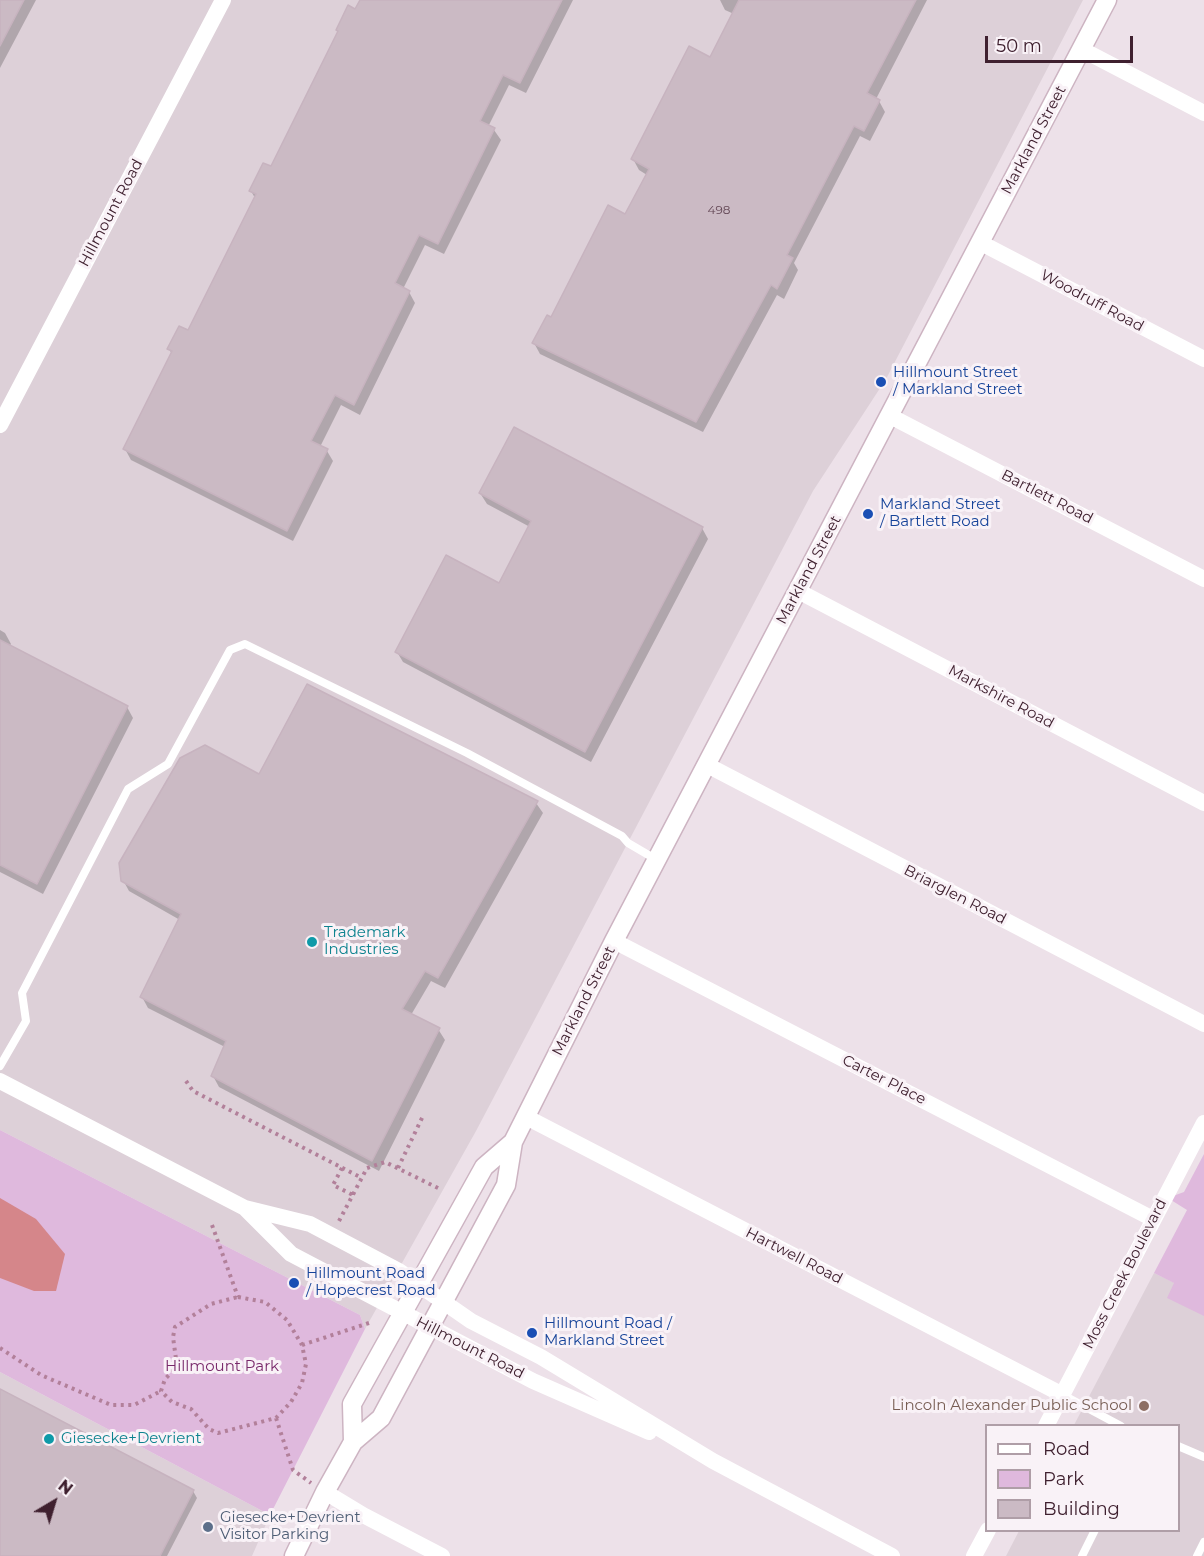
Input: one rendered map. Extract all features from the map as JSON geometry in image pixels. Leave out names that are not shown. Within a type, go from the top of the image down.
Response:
[{"type":"street","name":"Hillmount Road","points":[[0,425],[222,0]]},
{"type":"street","name":"Markland Street","points":[[294,1556],[325,1492],[353,1442],[381,1418],[506,1185],[513,1142],[614,941],[1107,0]]},
{"type":"street","points":[[1081,49],[1204,113]]},
{"type":"street","name":"Woodruff Road","points":[[981,243],[1204,359]]},
{"type":"street","name":"Bartlett Road","points":[[890,416],[1204,579]]},
{"type":"street","name":"Markshire Road","points":[[798,591],[1204,803]]},
{"type":"street","name":"Briarglen Road","points":[[707,765],[1204,1024]]},
{"type":"street","name":"Carter Place","points":[[614,941],[1153,1219]]},
{"type":"street","name":"Hillmount Road","points":[[0,1081],[245,1208],[310,1224],[399,1271],[471,1321],[541,1357],[713,1461],[892,1556]]},
{"type":"street","name":"Hartwell Road","points":[[526,1117],[1063,1395]]},
{"type":"street","name":"Moss Creek Boulevard","points":[[1047,1424],[1204,1123]]},
{"type":"street","name":"Markland Street","points":[[353,1442],[352,1404],[484,1167],[513,1142]]},
{"type":"street","name":"Hillmount Road","points":[[245,1208],[291,1254],[533,1381],[713,1461]]},
{"type":"street","points":[[325,1492],[363,1515],[442,1556]]},
{"type":"street","points":[[974,1556],[987,1532]]},
{"type":"lane","points":[[0,1066],[26,1021],[22,993],[128,789],[168,764],[230,650],[245,644],[467,753],[622,836],[628,843],[657,860]]},
{"type":"lane","points":[[1063,1395],[1119,1424]]},
{"type":"lane","points":[[1180,1446],[1204,1457]]},
{"type":"lane","points":[[1082,1556],[1094,1532]]},
{"type":"lane","points":[[1197,1556],[1204,1542]]},
{"type":"path","points":[[186,1081],[193,1091],[362,1178]]},
{"type":"path","points":[[398,1168],[423,1116]]},
{"type":"path","points":[[338,1224],[367,1168],[385,1162],[442,1190]]},
{"type":"path","points":[[342,1168],[333,1185],[353,1195]]},
{"type":"path","points":[[212,1225],[238,1297]]},
{"type":"path","points":[[0,1348],[41,1375],[111,1405],[134,1405],[161,1391],[165,1379],[173,1371],[176,1359],[173,1337],[175,1327],[211,1304],[238,1297],[265,1302],[287,1320],[302,1345],[306,1365],[302,1383],[291,1402],[276,1418],[218,1433],[209,1429],[191,1409],[172,1402],[161,1391]]},
{"type":"path","points":[[302,1345],[372,1322]]},
{"type":"path","points":[[276,1418],[293,1470],[325,1492]]},
{"type":"shaded area","points":[[0,0],[1083,0],[886,379],[813,491],[476,1131],[365,1329],[360,1315],[0,1130]]},
{"type":"shaded area","points":[[0,1198],[36,1219],[65,1254],[56,1291],[34,1291],[0,1278]]},
{"type":"shaded area","name":"Lincoln Alexander Public School","points":[[1154,1273],[1204,1297],[1204,1556],[1006,1556],[1018,1532],[1180,1532],[1180,1424],[1075,1424]]},
{"type":"shaded area","name":"Giesecke+Devrient","points":[[0,1372],[270,1515],[252,1556],[0,1556]]},
{"type":"green space","name":"Hillmount Park","points":[[0,1130],[360,1315],[365,1329],[270,1515],[0,1372]]},
{"type":"green space","points":[[1204,1154],[1204,1316],[1167,1298],[1174,1283],[1154,1273],[1187,1210],[1171,1200],[1173,1196],[1184,1192]]},
{"type":"building","points":[[0,0],[24,0],[0,46]]},
{"type":"building","points":[[360,0],[562,0],[520,83],[503,75],[480,121],[495,128],[438,244],[419,235],[395,283],[410,291],[354,405],[335,395],[311,441],[328,449],[287,531],[123,449],[172,351],[167,349],[179,326],[188,330],[256,194],[249,191],[263,163],[271,166],[338,31],[336,30],[348,5],[355,9]]},
{"type":"building","points":[[739,0],[916,0],[867,93],[880,100],[864,131],[854,126],[787,255],[793,258],[777,289],[771,285],[696,422],[532,343],[547,315],[551,317],[608,205],[625,214],[649,169],[631,159],[689,46],[710,57]]},
{"type":"building","points":[[514,427],[703,527],[585,752],[395,652],[446,555],[499,583],[531,521],[479,493]]},
{"type":"building","points":[[0,640],[128,706],[37,884],[0,865]]},
{"type":"building","name":"Trademark Industries","points":[[307,684],[538,801],[438,978],[425,971],[402,1009],[440,1028],[372,1161],[211,1076],[226,1041],[140,997],[181,914],[121,881],[119,863],[180,758],[205,745],[259,774]]},
{"type":"building","name":"Giesecke+Devrient","points":[[0,1389],[194,1490],[160,1556],[0,1556]]},
{"type":"place","name":"Hillmount Street / Markland Street","points":[[881,382]]},
{"type":"place","name":"Markland Street / Bartlett Road","points":[[868,514]]},
{"type":"place","name":"Trademark Industries","points":[[312,942]]},
{"type":"place","name":"Hillmount Road / Hopecrest Road","points":[[294,1283]]},
{"type":"place","name":"Hillmount Road / Markland Street","points":[[532,1333]]},
{"type":"place","name":"Lincoln Alexander Public School","points":[[1144,1406]]},
{"type":"place","name":"Giesecke+Devrient","points":[[49,1439]]},
{"type":"place","name":"Giesecke+Devrient Visitor Parking","points":[[208,1527]]}]
